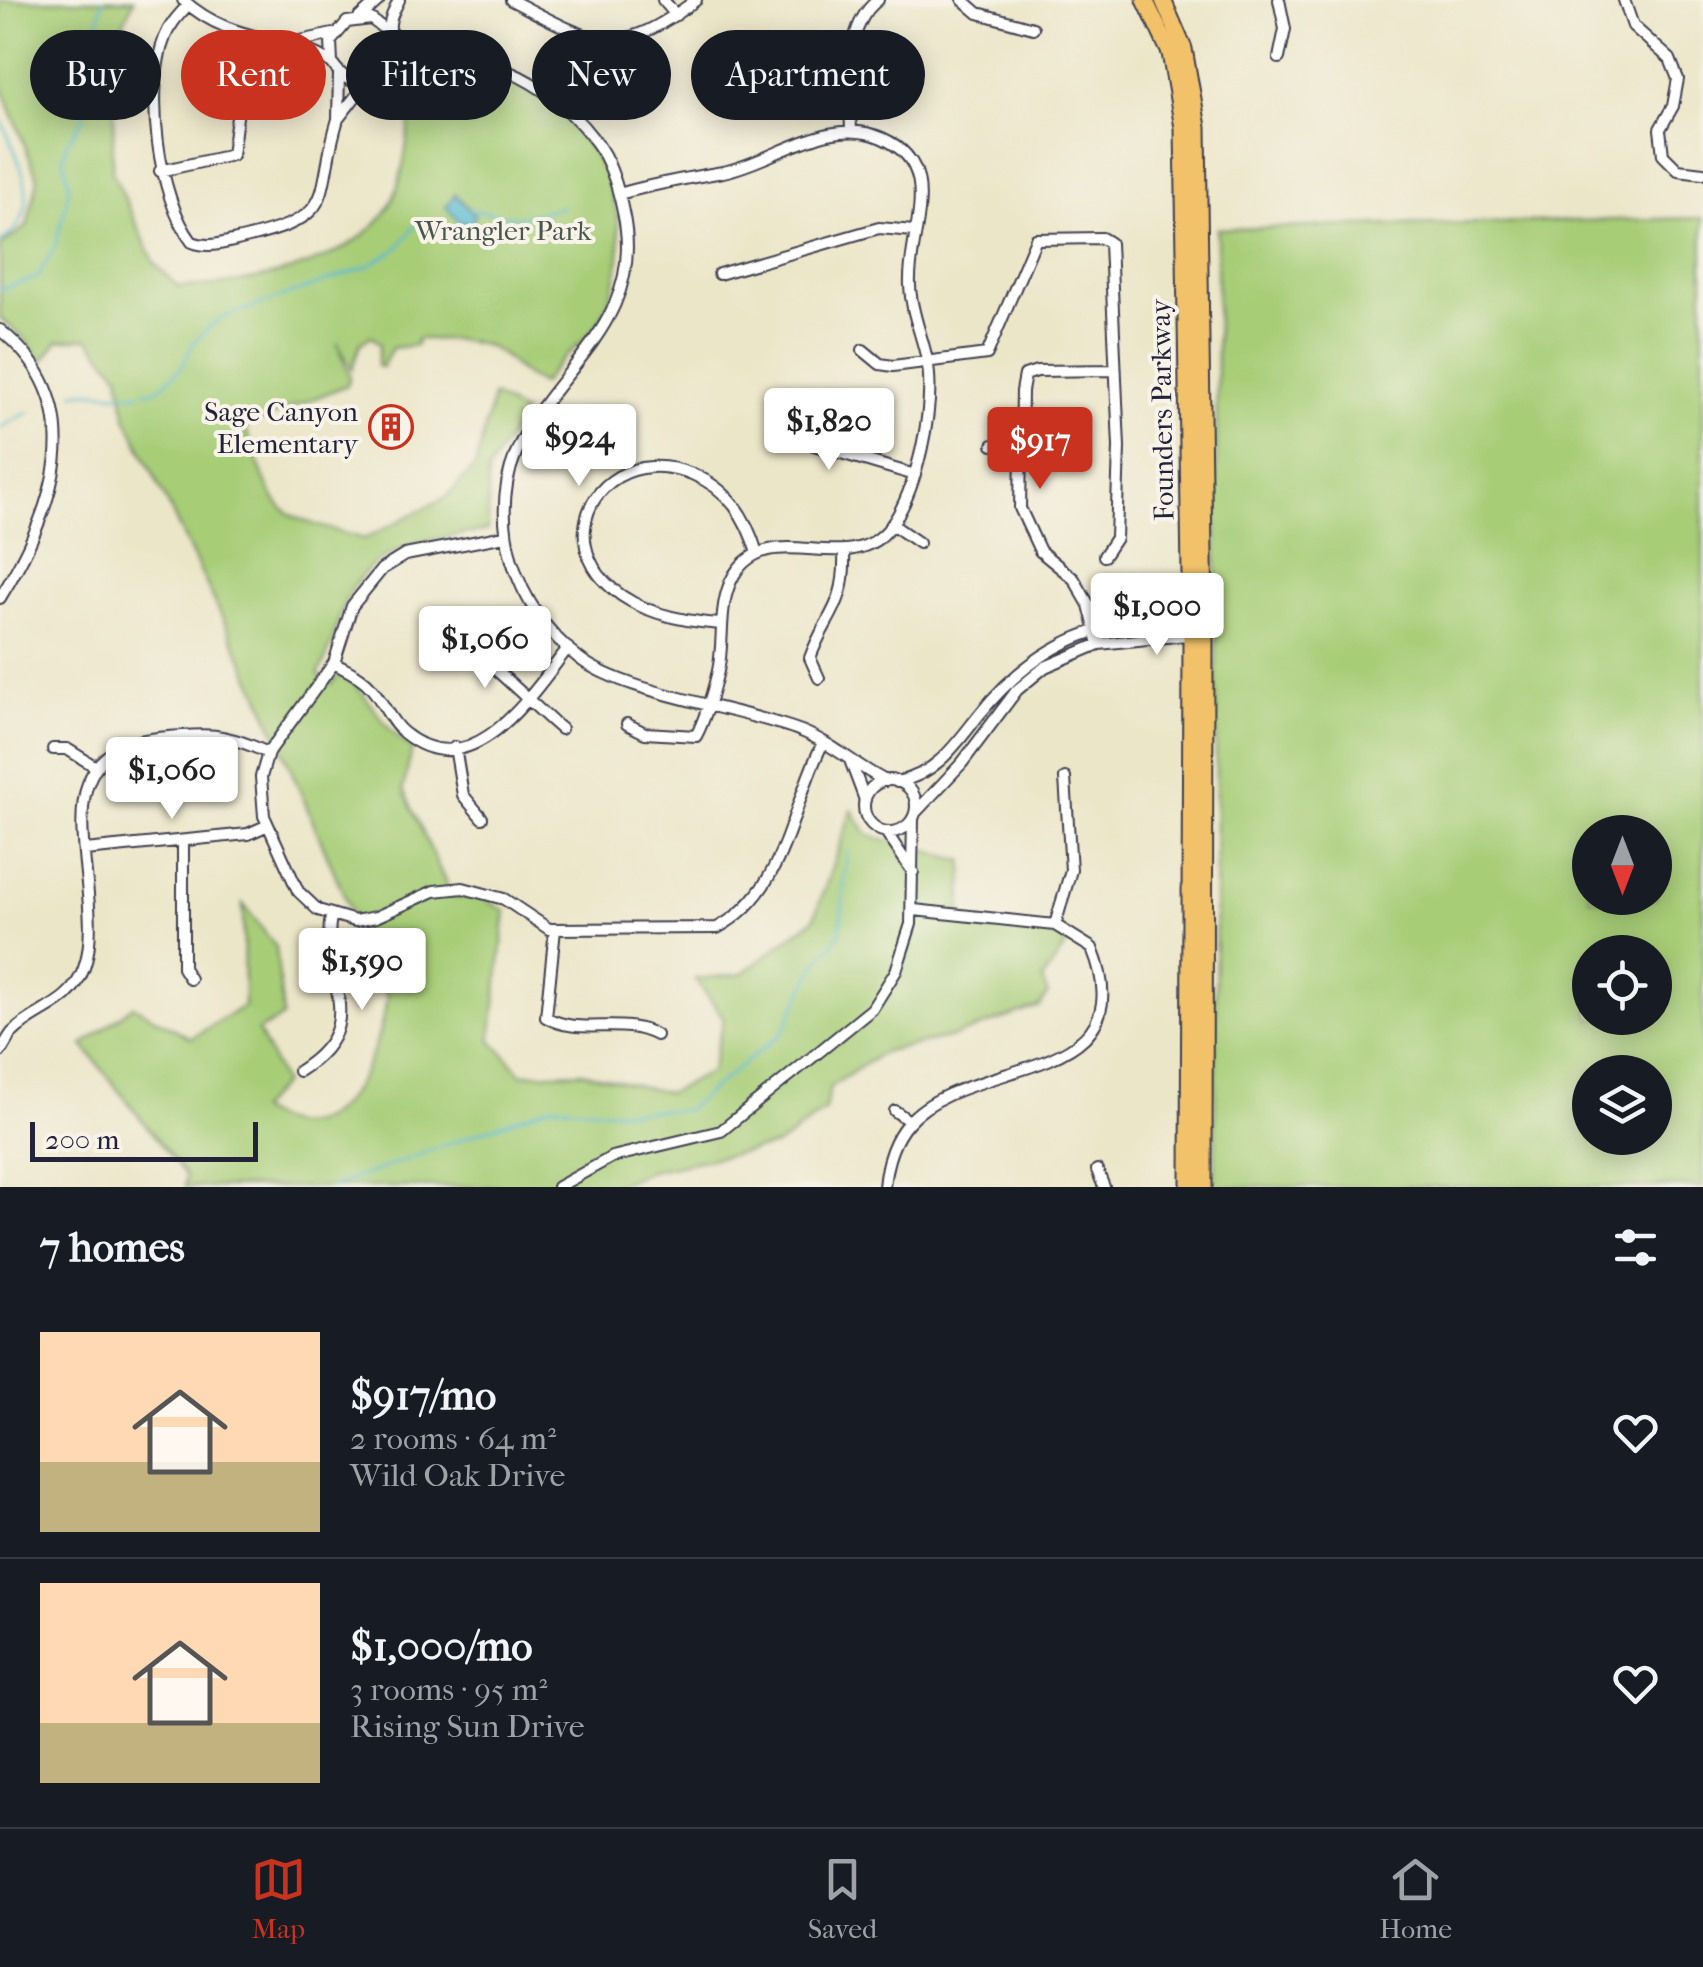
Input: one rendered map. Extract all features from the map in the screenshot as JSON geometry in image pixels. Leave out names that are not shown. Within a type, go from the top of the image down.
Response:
[{"type":"highway","name":"Founders Parkway","points":[[1145,0],[1170,53],[1183,128],[1196,630],[1204,1187]]},
{"type":"highway","name":"Founders Parkway","points":[[1163,0],[1184,49],[1198,127],[1189,1187]]},
{"type":"street","points":[[326,36],[358,18],[379,0]]},
{"type":"street","points":[[392,30],[391,17],[399,0]]},
{"type":"street","points":[[511,0],[579,32],[610,40],[649,34],[696,0]]},
{"type":"street","points":[[663,0],[676,14]]},
{"type":"street","points":[[851,130],[849,81],[854,43],[866,9],[878,0]]},
{"type":"street","points":[[962,0],[978,12],[1033,28]]},
{"type":"street","points":[[1279,0],[1285,29],[1279,58]]},
{"type":"street","points":[[1624,0],[1633,26],[1670,59],[1678,79],[1674,106],[1660,129],[1663,155],[1678,170],[1703,173]]},
{"type":"street","points":[[228,30],[185,2],[162,43],[160,171],[192,242],[211,246],[284,229],[304,218],[324,195],[338,119],[334,34]]},
{"type":"street","points":[[358,18],[377,21],[385,30]]},
{"type":"street","points":[[326,64],[346,77]]},
{"type":"street","points":[[512,75],[553,98],[598,144],[619,194],[627,228],[626,261],[616,304],[593,346],[531,418],[515,451],[506,490],[505,536],[526,599],[568,648],[600,672],[805,732],[913,794],[914,816],[914,910],[896,971],[872,1009],[741,1117],[696,1140],[612,1157],[558,1187]]},
{"type":"street","points":[[338,119],[346,108]]},
{"type":"street","points":[[160,171],[232,156],[237,120]]},
{"type":"street","points":[[619,194],[684,176],[726,171],[803,142],[851,130],[884,138],[912,161],[924,201],[914,231],[910,296],[928,363],[930,412],[915,475],[893,525],[864,548],[844,554],[786,546],[757,553],[737,570],[726,592],[718,670],[699,732],[691,738],[644,733],[627,724]]},
{"type":"street","points":[[719,274],[878,228],[914,231]]},
{"type":"street","points":[[863,350],[880,364],[928,363],[986,354],[992,349],[1023,260],[1036,238],[1102,238],[1110,244],[1119,447],[1116,538],[1104,556]]},
{"type":"street","points":[[0,330],[18,345],[40,376],[58,429],[58,459],[52,490],[0,598]]},
{"type":"street","points":[[1099,644],[1074,579],[1040,551],[1020,508],[1025,376],[1037,371],[1114,370]]},
{"type":"street","points":[[776,411],[814,446],[915,475]]},
{"type":"street","points":[[993,445],[1022,444]]},
{"type":"street","points":[[721,624],[685,622],[644,610],[614,594],[594,574],[584,542],[588,510],[611,481],[641,467],[673,467],[710,481],[734,503],[748,525],[757,553]]},
{"type":"street","points":[[893,525],[919,542]]},
{"type":"street","points":[[505,536],[419,551],[382,569],[352,606],[334,664],[268,753],[260,790],[268,825],[298,891],[331,916],[366,920],[434,891],[463,888],[504,899],[555,929],[717,928],[741,916],[774,875],[807,774],[823,743]]},
{"type":"street","points":[[819,678],[810,658],[818,637],[838,608],[845,580],[844,554]]},
{"type":"street","points":[[866,800],[873,788],[934,766],[1013,676],[1081,632],[1196,630]]},
{"type":"street","points":[[886,832],[901,830],[962,763],[1017,690],[1045,667],[1099,644],[1196,630]]},
{"type":"street","points":[[466,647],[480,652],[526,701],[561,729]]},
{"type":"street","points":[[334,664],[370,686],[403,732],[426,743],[455,747],[491,737],[568,648]]},
{"type":"street","points":[[0,1052],[12,1033],[67,997],[86,965],[84,796],[96,767],[126,743],[213,732],[268,753]]},
{"type":"street","points":[[455,747],[463,795],[482,818]]},
{"type":"street","points":[[54,750],[66,749],[96,767]]},
{"type":"street","points":[[849,760],[866,800],[871,824],[886,832],[914,873]]},
{"type":"street","points":[[1055,924],[1071,870],[1065,778]]},
{"type":"street","points":[[84,850],[248,834],[268,825]]},
{"type":"street","points":[[183,841],[183,968],[190,979]]},
{"type":"street","points":[[884,1187],[893,1148],[909,1121],[943,1099],[1075,1049],[1096,1022],[1105,997],[1092,948],[1055,924],[914,910]]},
{"type":"street","points":[[299,1071],[322,1054],[342,1012],[340,987],[326,947],[331,916]]},
{"type":"street","points":[[555,929],[546,1017],[559,1025],[639,1026],[656,1034]]},
{"type":"street","points":[[895,1111],[909,1121]]},
{"type":"street","points":[[1096,1170],[1104,1187]]},
{"type":"green space","name":"Wrangler Park","points":[[0,0],[134,0],[120,30],[30,30],[30,120],[114,120],[112,171],[155,264],[179,287],[262,278],[319,260],[345,247],[368,231],[392,202],[411,120],[512,120],[512,78],[532,90],[532,120],[567,120],[598,162],[614,203],[620,246],[613,289],[590,333],[542,384],[490,347],[459,340],[417,339],[416,345],[392,348],[382,367],[377,366],[380,344],[371,336],[360,344],[352,369],[337,343],[350,377],[347,385],[245,427],[265,480],[282,507],[310,523],[364,539],[448,496],[476,465],[493,396],[523,413],[488,471],[488,530],[423,542],[384,558],[368,570],[343,607],[318,674],[332,684],[339,675],[349,681],[412,749],[403,789],[452,897],[479,897],[506,911],[491,1039],[522,1074],[582,1072],[668,1093],[711,1072],[724,1018],[695,979],[742,974],[814,919],[852,810],[868,835],[964,861],[960,923],[1048,931],[1069,941],[1042,980],[1048,994],[1040,1006],[952,1037],[885,1051],[830,1087],[825,1110],[778,1145],[650,1171],[610,1187],[185,1187],[186,1176],[83,1045],[133,1006],[191,1038],[244,1006],[243,904],[276,947],[283,1017],[258,1031],[283,1083],[258,1110],[286,1123],[310,1124],[331,1114],[363,1074],[374,1049],[387,997],[260,696],[126,417],[119,374],[88,338],[58,341],[41,363],[27,341],[0,318],[0,246],[27,226],[38,179],[0,82]]},
{"type":"green space","points":[[1703,218],[1703,1187],[1215,1187],[1217,229]]},
{"type":"water","points":[[455,194],[475,215],[472,224],[460,223],[446,207]]},
{"type":"waterway","points":[[0,289],[37,278],[55,247],[69,183],[63,158],[66,144],[84,117],[89,63],[103,0]]},
{"type":"waterway","points":[[0,118],[21,167],[26,200],[15,229],[0,242]]},
{"type":"waterway","points":[[471,210],[517,217],[563,207]]},
{"type":"waterway","points":[[145,392],[157,390],[183,366],[194,342],[219,319],[367,267],[397,249],[419,221]]},
{"type":"waterway","points":[[74,393],[140,393]]},
{"type":"waterway","points":[[0,428],[29,412]]},
{"type":"waterway","points":[[332,1187],[553,1105],[609,1111],[686,1110],[783,1032],[815,966],[840,934],[847,852]]},
{"type":"place","name":"Sage Canyon Elementary","points":[[391,427]]}]
